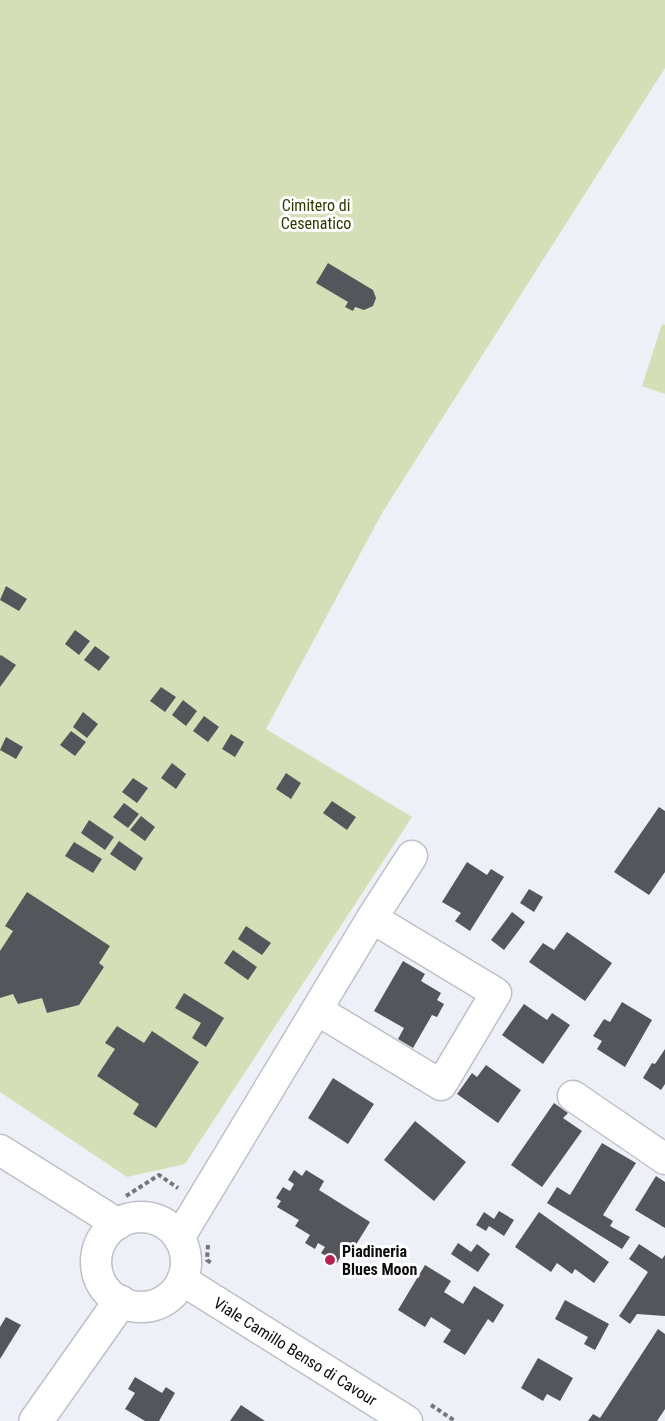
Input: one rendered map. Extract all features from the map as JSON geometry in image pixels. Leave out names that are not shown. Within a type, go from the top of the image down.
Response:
[{"type":"street","points":[[179,1238],[372,918],[412,856]]},
{"type":"street","points":[[317,1010],[441,1084],[496,993],[372,918]]},
{"type":"street","points":[[573,1096],[665,1160]]},
{"type":"street","points":[[0,1150],[119,1212],[131,1219],[145,1217],[158,1220],[170,1228],[179,1238],[185,1251],[186,1266],[183,1280],[175,1293],[163,1302],[149,1306],[134,1306],[120,1302],[109,1294],[101,1282],[97,1270],[97,1256],[119,1212]]},
{"type":"street","name":"Viale Camillo Benso di Cavour","points":[[183,1280],[416,1411]]},
{"type":"street","points":[[36,1421],[120,1302]]},
{"type":"path","points":[[119,1212],[159,1175],[210,1210],[207,1260],[217,1267]]},
{"type":"path","points":[[416,1411],[455,1421]]},
{"type":"green space","name":"Cimitero di Cesenatico","points":[[0,0],[665,0],[665,68],[382,513],[266,729],[412,817],[185,1164],[127,1177],[0,1092]]},
{"type":"green space","points":[[662,324],[665,325],[665,394],[642,386]]},
{"type":"building","points":[[328,263],[373,290],[376,298],[373,306],[364,310],[355,307],[353,311],[345,307],[348,302],[316,283]]},
{"type":"building","points":[[6,586],[27,599],[19,611],[0,600]]},
{"type":"building","points":[[75,630],[90,641],[79,655],[65,644]]},
{"type":"building","points":[[95,646],[110,657],[99,671],[84,660]]},
{"type":"building","points":[[0,656],[16,665],[0,687]]},
{"type":"building","points":[[161,687],[176,697],[165,712],[150,701]]},
{"type":"building","points":[[183,700],[197,711],[186,726],[172,715]]},
{"type":"building","points":[[83,712],[98,724],[87,738],[73,727]]},
{"type":"building","points":[[204,716],[219,727],[208,742],[193,731]]},
{"type":"building","points":[[71,731],[86,742],[75,756],[60,745]]},
{"type":"building","points":[[231,734],[244,742],[235,757],[222,749]]},
{"type":"building","points":[[6,737],[23,747],[16,759],[0,750]]},
{"type":"building","points":[[172,763],[186,774],[176,789],[161,778]]},
{"type":"building","points":[[286,773],[301,783],[291,799],[276,789]]},
{"type":"building","points":[[133,778],[148,788],[137,803],[122,792]]},
{"type":"building","points":[[332,801],[356,817],[347,830],[323,813]]},
{"type":"building","points":[[124,803],[139,814],[128,828],[113,817]]},
{"type":"building","points":[[659,807],[665,811],[665,872],[649,895],[614,872]]},
{"type":"building","points":[[141,816],[155,827],[145,841],[130,830]]},
{"type":"building","points":[[89,820],[114,837],[105,850],[81,833]]},
{"type":"building","points":[[119,841],[143,858],[135,871],[110,854]]},
{"type":"building","points":[[74,842],[102,859],[93,873],[65,856]]},
{"type":"building","points":[[467,862],[487,875],[491,869],[504,877],[470,931],[455,921],[461,913],[442,902]]},
{"type":"building","points":[[529,889],[543,897],[534,912],[520,903]]},
{"type":"building","points":[[27,892],[110,946],[99,963],[104,967],[79,1005],[47,1013],[42,998],[18,1004],[13,994],[0,998],[0,951],[13,931],[5,926]]},
{"type":"building","points":[[512,912],[525,922],[504,950],[491,940]]},
{"type":"building","points":[[246,926],[271,943],[262,955],[238,939]]},
{"type":"building","points":[[567,932],[612,963],[585,1001],[529,962],[543,943],[554,950]]},
{"type":"building","points":[[233,950],[257,967],[248,980],[224,963]]},
{"type":"building","points":[[403,961],[425,974],[421,981],[441,993],[437,1000],[444,1004],[437,1017],[432,1015],[413,1048],[398,1039],[404,1028],[374,1011]]},
{"type":"building","points":[[184,993],[224,1018],[206,1047],[192,1038],[201,1023],[175,1008]]},
{"type":"building","points":[[622,1002],[652,1020],[625,1067],[597,1049],[602,1041],[593,1036],[604,1019],[610,1022]]},
{"type":"building","points":[[524,1004],[547,1020],[552,1013],[570,1025],[543,1064],[502,1035]]},
{"type":"building","points":[[117,1026],[144,1043],[152,1031],[199,1062],[156,1128],[133,1114],[139,1104],[97,1076],[115,1049],[105,1043]]},
{"type":"building","points":[[665,1049],[665,1084],[661,1090],[643,1078],[652,1063],[655,1064]]},
{"type":"building","points":[[486,1065],[521,1090],[498,1123],[457,1094],[472,1073],[477,1077]]},
{"type":"building","points":[[333,1078],[374,1104],[348,1144],[308,1118]]},
{"type":"building","points":[[554,1103],[568,1113],[563,1118],[582,1131],[542,1187],[511,1165]]},
{"type":"building","points":[[415,1121],[466,1162],[434,1201],[384,1160]]},
{"type":"building","points":[[602,1143],[636,1163],[603,1215],[613,1221],[610,1226],[630,1237],[622,1249],[547,1203],[557,1187],[570,1195]]},
{"type":"building","points":[[294,1170],[302,1176],[306,1170],[324,1181],[319,1190],[370,1222],[349,1256],[343,1252],[337,1263],[321,1253],[325,1247],[318,1243],[315,1249],[305,1243],[310,1235],[295,1226],[299,1220],[277,1207],[281,1201],[276,1198],[283,1187],[290,1191],[294,1184],[288,1180]]},
{"type":"building","points":[[656,1176],[665,1182],[665,1228],[635,1210]]},
{"type":"building","points":[[499,1211],[514,1220],[504,1236],[489,1226],[486,1231],[476,1225],[484,1212],[494,1219]]},
{"type":"building","points":[[539,1212],[609,1262],[594,1283],[575,1269],[572,1274],[557,1263],[551,1272],[515,1247]]},
{"type":"building","points":[[458,1243],[471,1252],[477,1244],[490,1254],[478,1272],[451,1254]]},
{"type":"building","points":[[639,1244],[662,1259],[665,1255],[665,1316],[637,1314],[630,1324],[619,1316],[648,1272],[629,1259]]},
{"type":"building","points":[[425,1265],[451,1281],[444,1292],[463,1304],[474,1286],[504,1305],[493,1323],[488,1319],[465,1355],[443,1342],[451,1330],[431,1317],[425,1327],[398,1310]]},
{"type":"building","points":[[565,1300],[609,1324],[595,1350],[584,1344],[588,1337],[555,1319]]},
{"type":"building","points":[[6,1317],[21,1325],[0,1359],[0,1327]]},
{"type":"building","points":[[658,1329],[665,1334],[665,1409],[657,1421],[588,1421],[593,1414],[600,1418]]},
{"type":"building","points":[[538,1358],[573,1378],[560,1401],[547,1394],[543,1401],[521,1388]]},
{"type":"building","points":[[135,1377],[162,1393],[166,1387],[175,1393],[159,1421],[145,1421],[125,1409],[135,1393],[128,1389]]},
{"type":"building","points":[[241,1405],[265,1421],[230,1421]]},
{"type":"place","name":"Piadineria Blues Moon","points":[[330,1260]]}]
